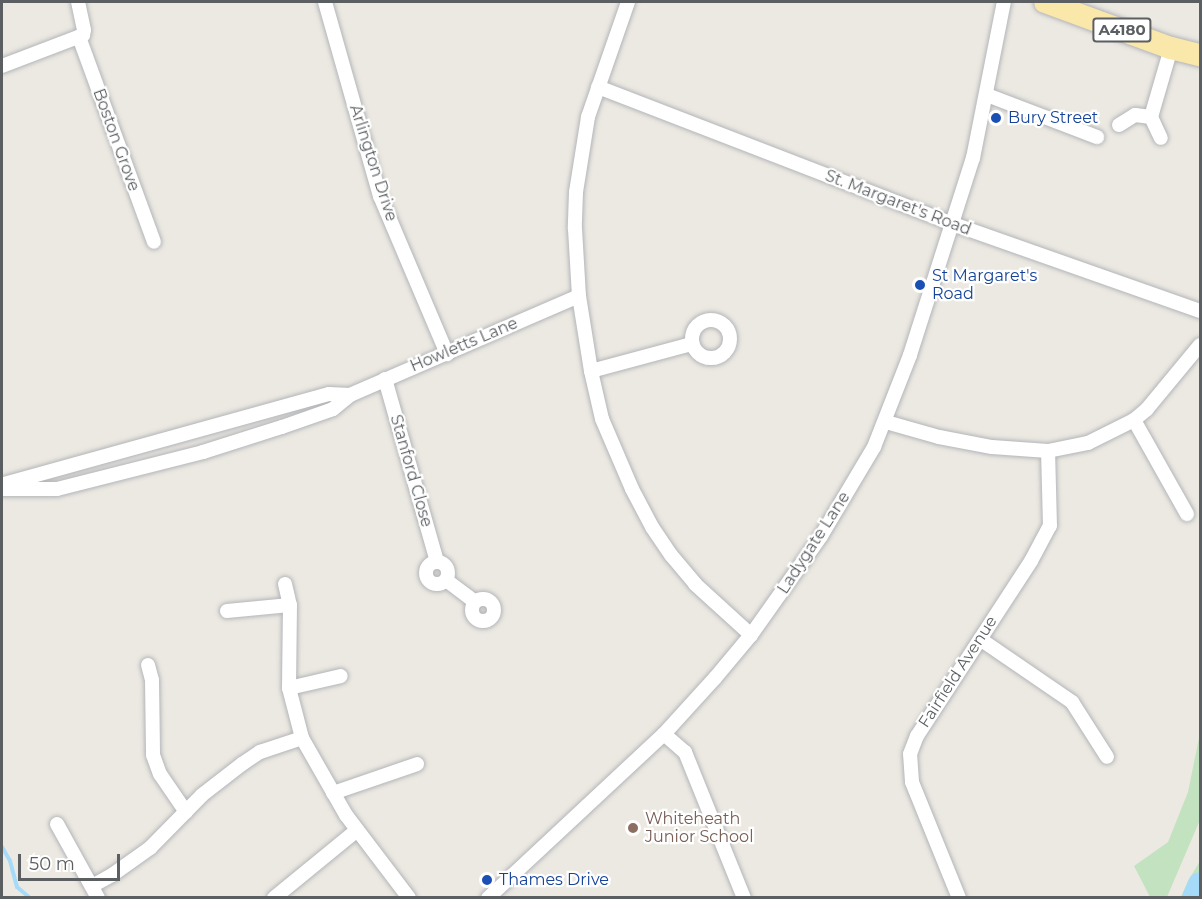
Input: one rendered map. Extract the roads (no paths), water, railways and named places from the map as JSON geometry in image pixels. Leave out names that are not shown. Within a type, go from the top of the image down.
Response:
[{"type":"main road","name":"A4180","points":[[1045,2],[1171,48],[1200,55]]},
{"type":"street","points":[[2,66],[79,37],[84,30],[78,2]]},
{"type":"street","name":"Arlington Drive","points":[[325,2],[380,196],[447,354]]},
{"type":"street","points":[[628,2],[598,87],[581,152],[576,192],[579,296],[591,371],[605,428],[652,527],[695,584],[751,635]]},
{"type":"street","name":"Ladygate Lane","points":[[488,897],[664,734],[751,635],[821,536],[869,456],[886,422],[973,158],[1004,2]]},
{"type":"street","name":"Boston Grove","points":[[79,37],[154,242]]},
{"type":"street","points":[[1161,138],[1151,117],[1171,48]]},
{"type":"street","name":"St. Margaret's Road","points":[[598,87],[953,224],[1200,311]]},
{"type":"street","points":[[987,95],[1097,137]]},
{"type":"street","points":[[1119,125],[1135,115],[1151,117]]},
{"type":"street","name":"Howletts Lane","points":[[2,487],[57,489],[222,446],[333,409],[350,395],[579,296]]},
{"type":"street","points":[[591,371],[692,344]]},
{"type":"street","points":[[886,422],[971,443],[1048,451],[1088,443],[1134,420],[1148,409],[1200,345]]},
{"type":"street","name":"Stanford Close","points":[[385,379],[437,562],[427,568],[427,578],[436,585],[446,580],[475,602]]},
{"type":"street","name":"Howletts Lane","points":[[2,487],[217,428],[329,394],[350,395]]},
{"type":"street","points":[[1134,420],[1187,514]]},
{"type":"street","points":[[217,428],[222,446]]},
{"type":"street","name":"Fairfield Avenue","points":[[958,897],[912,782],[909,764],[917,736],[1031,561],[1050,526],[1048,451]]},
{"type":"street","points":[[285,584],[290,605],[289,688],[302,738],[357,830],[409,897]]},
{"type":"street","points":[[227,611],[290,605]]},
{"type":"street","points":[[980,639],[1072,702],[1107,757]]},
{"type":"street","points":[[148,665],[152,680],[153,755],[160,774],[186,812]]},
{"type":"street","points":[[289,688],[341,676]]},
{"type":"street","points":[[664,734],[685,752],[744,897]]},
{"type":"street","points":[[57,824],[95,892],[135,861],[186,812],[242,764],[260,752],[302,738]]},
{"type":"street","points":[[333,793],[417,764]]},
{"type":"street","points":[[274,897],[357,830]]},
{"type":"waterway","points":[[2,847],[10,861],[17,887],[30,898]]},
{"type":"waterway","points":[[1194,898],[1200,884]]},
{"type":"place","name":"Bury Street","points":[[996,118]]},
{"type":"place","name":"St Margaret's Road","points":[[920,285]]},
{"type":"place","name":"Whiteheath Junior School","points":[[633,828]]},
{"type":"place","name":"Thames Drive","points":[[487,880]]}]
